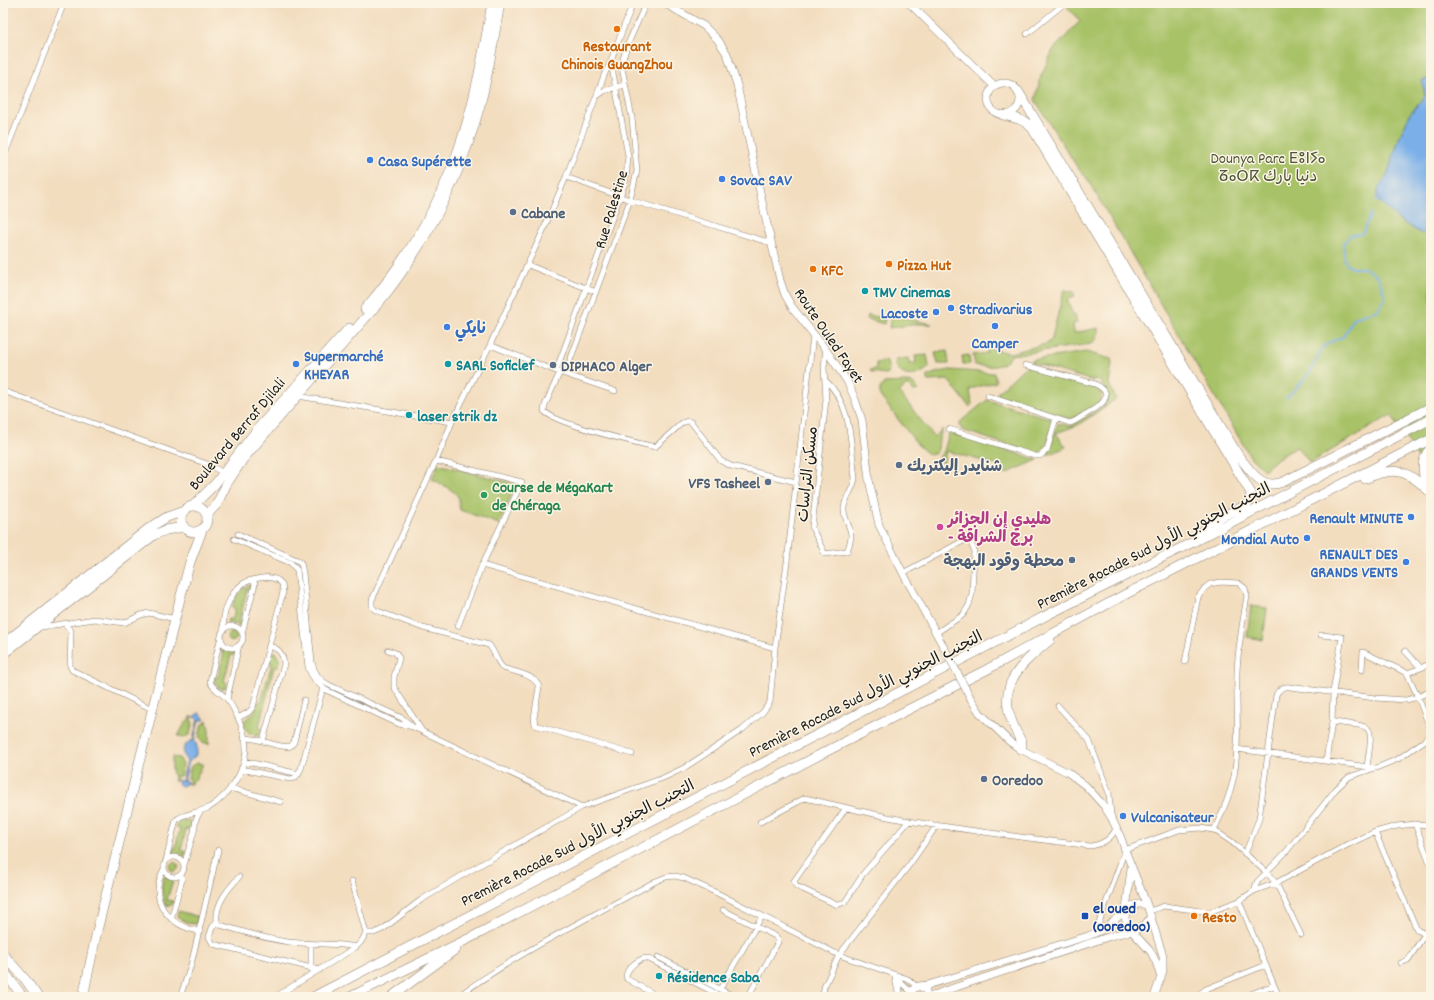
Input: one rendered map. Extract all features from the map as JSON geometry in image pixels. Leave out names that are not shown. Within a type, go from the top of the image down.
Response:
[{"type":"highway","name":"Boulevard Berraf Djilali","points":[[193,506],[210,490],[259,426],[371,302],[402,261],[425,223],[449,175],[461,141],[484,50],[492,3]]},
{"type":"highway","name":"Boulevard Berraf Djilali","points":[[206,515],[217,504],[226,485],[243,459],[395,282],[426,235],[452,186],[471,136],[480,105],[500,3]]},
{"type":"highway","points":[[1018,91],[1198,397],[1250,490],[1250,500],[1246,505],[1219,518],[1209,525],[1195,541]]},
{"type":"highway","points":[[1003,115],[1027,122],[1032,128],[1198,397],[1248,468],[1261,480],[1274,484],[1283,482],[1431,407]]},
{"type":"highway","name":"Première Rocade Sud التجنب الجنوبي الأول","points":[[314,997],[1044,616],[1195,541],[1431,419]]},
{"type":"highway","name":"Première Rocade Sud التجنب الجنوبي الأول","points":[[350,997],[476,935],[805,762],[986,670],[1126,594],[1431,439]]},
{"type":"highway","points":[[1430,492],[1423,474],[1427,452],[1431,448]]},
{"type":"highway","points":[[1242,535],[1374,475],[1388,471],[1405,473],[1417,479],[1430,492]]},
{"type":"highway","points":[[3,644],[148,529],[167,517],[193,506],[203,509],[207,522],[203,528],[190,562],[175,619],[97,931],[83,997]]},
{"type":"highway","points":[[184,511],[182,521],[184,527]]},
{"type":"highway","points":[[3,654],[154,535],[166,530],[184,527],[194,532],[203,528]]},
{"type":"highway","points":[[1020,749],[1022,742],[1010,718],[1008,706],[1008,692],[1012,680],[1024,662],[1066,627]]},
{"type":"highway","points":[[391,997],[476,935]]},
{"type":"highway","points":[[3,954],[25,979],[38,997]]},
{"type":"highway","points":[[89,968],[89,997]]},
{"type":"highway","points":[[3,970],[23,997]]},
{"type":"main road","name":"Route Ouled Fayet","points":[[664,3],[704,26],[718,40],[727,54],[737,85],[771,243],[785,295],[812,335],[826,350],[847,381],[862,420],[869,480],[879,525],[903,573],[971,699],[980,713],[1010,742],[1020,749],[1067,772],[1078,780],[1096,796],[1111,817],[1121,838],[1124,850],[1132,866],[1149,911],[1163,956],[1161,978],[1154,997]]},
{"type":"main road","points":[[909,3],[994,86]]},
{"type":"main road","points":[[1004,83],[1014,86],[1018,91],[1020,101],[1017,108],[1013,112],[1003,115],[993,111],[989,106],[988,96],[994,86],[1004,83]]},
{"type":"main road","points":[[1132,866],[1125,918],[1131,931],[1151,952],[1161,978]]},
{"type":"main road","points":[[913,992],[1095,934],[1109,926],[1126,909],[1134,904],[1143,904],[1149,911],[1145,925],[1141,928],[1114,935],[944,991],[930,997]]},
{"type":"main road","points":[[894,976],[900,997]]},
{"type":"main road","points":[[913,992],[926,990],[926,997]]},
{"type":"street","points":[[3,159],[64,3]]},
{"type":"street","name":"Rue Palestine","points":[[561,372],[587,288],[626,180],[628,156],[611,62],[633,3]]},
{"type":"street","name":"Rue Palestine","points":[[561,372],[596,292],[630,200],[637,171],[632,118],[624,85],[622,68],[627,46],[646,3]]},
{"type":"street","points":[[1027,34],[1065,3]]},
{"type":"street","points":[[611,62],[604,73],[566,178],[528,265],[452,422],[436,461],[372,600],[372,606],[375,610],[423,628],[489,645],[492,648],[499,664],[503,668],[532,677],[538,682],[539,687],[534,718],[535,725],[632,754]]},
{"type":"street","points":[[596,97],[604,91],[624,85]]},
{"type":"street","points":[[566,178],[630,200],[771,243]]},
{"type":"street","points":[[528,265],[596,292]]},
{"type":"street","points":[[366,933],[374,933],[383,929],[421,900],[473,868],[582,807],[663,778],[684,768],[704,756],[763,712],[770,702],[812,335]]},
{"type":"street","points":[[490,346],[615,391]]},
{"type":"street","name":"مسكن التراسات","points":[[825,380],[837,392],[846,416],[850,436],[854,478],[854,485],[844,507],[844,515],[850,530],[851,538],[847,551],[825,554],[812,528],[826,400],[825,380],[826,350]]},
{"type":"street","points":[[988,396],[1066,422],[1073,422],[1104,403],[1106,397],[1104,391],[1095,384],[1025,365]]},
{"type":"street","points":[[561,372],[545,405],[544,411],[553,417],[588,430],[655,448],[682,423],[687,421],[691,422],[721,461],[731,466],[796,482]]},
{"type":"street","points":[[3,391],[210,465],[223,473]]},
{"type":"street","points":[[298,396],[452,422]]},
{"type":"street","points":[[949,429],[1035,456],[1040,456],[1047,450],[1056,418]]},
{"type":"street","points":[[436,461],[522,482],[482,565],[458,626]]},
{"type":"street","points":[[238,534],[293,557],[301,563],[304,573],[312,662],[314,670],[325,683],[402,718],[413,727],[423,732],[582,807]]},
{"type":"street","points":[[234,539],[287,561],[294,566],[298,574],[308,667],[312,677],[323,688],[399,724],[413,727]]},
{"type":"street","points":[[903,573],[965,540],[968,539],[970,542],[974,550],[972,594],[969,605],[963,615],[936,633]]},
{"type":"street","points":[[482,565],[775,648]]},
{"type":"street","points":[[224,630],[223,622],[230,597],[237,588],[244,583],[260,577],[270,577],[278,580],[282,584],[283,592],[281,603],[252,707],[249,712],[238,718]]},
{"type":"street","points":[[227,699],[255,584],[252,580]]},
{"type":"street","points":[[1185,662],[1197,602],[1201,592],[1215,582],[1232,582],[1243,586],[1247,596],[1237,671],[1236,748],[1234,775],[1225,807],[1214,830]]},
{"type":"street","points":[[38,627],[95,619],[124,624],[141,614],[149,613],[175,619]]},
{"type":"street","points":[[65,624],[71,631],[70,666],[72,670],[152,709]]},
{"type":"street","points":[[200,931],[185,928],[171,919],[163,909],[159,899],[159,883],[176,820],[181,816],[200,812],[218,801],[230,788],[244,761],[246,749],[238,718],[227,699],[211,685],[210,680],[221,636],[224,630],[229,626],[236,627],[242,633]]},
{"type":"street","points":[[1321,635],[1342,638],[1333,692],[1332,722],[1326,761]]},
{"type":"street","points":[[221,636],[223,642],[227,646],[234,647],[239,645]]},
{"type":"street","points":[[263,741],[284,664],[279,650],[269,646]]},
{"type":"street","points":[[388,650],[396,653],[399,658],[394,677],[394,687],[423,732]]},
{"type":"street","points":[[1405,651],[1421,668]]},
{"type":"street","points":[[1254,891],[1257,882],[1286,852],[1336,789],[1349,777],[1398,759],[1424,741],[1431,732],[1407,673],[1363,652],[1362,670]]},
{"type":"street","points":[[1407,673],[1431,664]]},
{"type":"street","points":[[1245,854],[1259,819],[1276,695],[1280,689],[1283,687],[1290,687],[1406,700],[1418,697],[1431,691]]},
{"type":"street","points":[[241,769],[290,779],[295,778],[301,769],[323,688]]},
{"type":"street","points":[[244,738],[284,746],[293,744],[304,700]]},
{"type":"street","points":[[1058,706],[1089,740],[1109,793],[1111,817]]},
{"type":"street","points":[[1332,722],[1364,726],[1368,729],[1371,737],[1367,767]]},
{"type":"street","points":[[1236,748],[1376,768]]},
{"type":"street","points":[[244,761],[299,774]]},
{"type":"street","points":[[230,788],[281,802]]},
{"type":"street","points":[[760,822],[806,798],[909,821],[1090,846],[1103,843],[1112,835],[1116,828]]},
{"type":"street","points":[[846,808],[794,880],[796,886],[837,905],[845,902],[864,874],[909,821]]},
{"type":"street","points":[[171,919],[181,884],[181,874],[194,832],[196,819],[200,812]]},
{"type":"street","points":[[1149,911],[1164,906],[1209,912],[1239,901],[1254,891],[1276,883],[1349,844],[1375,832],[1398,826],[1415,824],[1431,825]]},
{"type":"street","points":[[1415,824],[1431,866]]},
{"type":"street","points":[[822,997],[824,987],[839,956],[910,864],[937,825]]},
{"type":"street","points":[[1095,934],[1124,850],[1179,830],[1200,828],[1214,830],[1232,842],[1276,883],[1300,935]]},
{"type":"street","points":[[1375,832],[1417,930],[1425,934]]},
{"type":"street","points":[[180,996],[191,965],[200,931],[218,850]]},
{"type":"street","points":[[166,860],[175,856],[181,859],[184,865]]},
{"type":"street","points":[[164,869],[170,876],[181,874]]},
{"type":"street","points":[[457,997],[466,989],[502,966],[656,881],[666,877],[675,876],[693,881],[839,956],[894,976],[908,979],[913,982],[913,992]]},
{"type":"street","points":[[239,877],[229,888],[220,903],[216,914],[217,922],[220,925],[287,942],[340,944],[356,947]]},
{"type":"street","points":[[275,997],[356,947],[361,942],[366,933],[352,881]]},
{"type":"street","points":[[1239,901],[1279,997]]},
{"type":"street","points":[[723,910],[775,936],[779,940],[748,997]]},
{"type":"street","points":[[720,989],[762,916]]},
{"type":"street","points":[[217,922],[212,928],[209,937],[213,944],[320,970]]},
{"type":"street","points":[[1401,963],[1408,960],[1425,934],[1431,931]]},
{"type":"street","points":[[311,944],[311,969]]},
{"type":"street","points":[[658,957],[735,997]]},
{"type":"street","points":[[659,997],[628,979],[626,976],[628,968],[643,958],[647,958],[724,997]]},
{"type":"street","points":[[1196,997],[1206,989],[1266,965]]},
{"type":"street","points":[[894,976],[913,992]]},
{"type":"street","points":[[1243,997],[1274,985]]},
{"type":"green space","name":"Dounya Parc ⴹⵓⵏⵢⴰ ⵒⴰⵔⴽ دنيا بارك","points":[[1072,3],[1431,3],[1431,478],[1391,415],[1310,463],[1297,447],[1278,458],[1264,470],[1251,458],[1086,177],[1079,170],[1035,100],[1041,76],[1053,50],[1080,21],[1067,8]]},
{"type":"green space","points":[[1064,290],[1074,292],[1075,297],[1067,299],[1073,315],[1075,315],[1077,323],[1073,324],[1074,333],[1098,328],[1095,341],[1091,344],[1011,355],[1004,363],[995,366],[975,365],[973,355],[987,353],[987,348],[1010,353],[1046,344],[1051,341]]},
{"type":"green space","points":[[868,315],[885,319],[884,324],[867,319]]},
{"type":"green space","points":[[891,316],[932,324],[918,324],[889,328]]},
{"type":"green space","points":[[947,351],[949,364],[938,364],[935,353]]},
{"type":"green space","points":[[1086,352],[1111,359],[1112,363],[1109,384],[1116,399],[1078,425],[1056,433],[1066,447],[1048,455],[1058,423],[1070,426],[1073,425],[1105,405],[1107,401],[1107,394],[1099,380],[1093,379],[1093,381],[1030,362],[1033,360]]},
{"type":"green space","points":[[927,355],[929,367],[919,374],[909,376],[900,371],[895,360],[908,358],[909,364],[916,363],[915,356]]},
{"type":"green space","points":[[969,355],[970,364],[963,364],[962,356]]},
{"type":"green space","points":[[887,361],[889,372],[886,374],[871,372],[870,370],[876,369],[876,363]]},
{"type":"green space","points":[[1026,366],[1097,388],[1102,395],[1102,398],[1100,402],[1071,419],[999,397],[998,392]]},
{"type":"green space","points":[[950,370],[994,373],[996,382],[970,389],[972,405],[970,407],[948,380],[928,381],[927,376]]},
{"type":"green space","points":[[909,382],[916,385],[918,390],[913,391],[907,385],[899,392],[934,437],[943,429],[939,438],[936,453],[930,455],[918,445],[880,396],[880,389],[884,383]]},
{"type":"green space","points":[[987,400],[1053,419],[1048,440],[1044,449],[1036,454],[962,430],[960,422]]},
{"type":"green space","points":[[949,433],[1038,460],[1005,474],[1001,466],[946,451],[943,464],[939,457],[944,451]]},
{"type":"green space","name":"Course de MégaKart de Chéraga","points":[[438,464],[516,484],[499,524],[460,510],[457,495],[432,479]]},
{"type":"green space","points":[[250,585],[251,587],[250,590],[247,590],[239,622],[243,623],[241,627],[233,623],[227,624],[228,619],[233,619],[235,608],[232,607],[237,597],[243,589]]},
{"type":"green space","points":[[1251,606],[1267,608],[1263,640],[1247,637]]},
{"type":"green space","points":[[232,632],[237,637],[232,642],[227,637]]},
{"type":"green space","points":[[222,647],[228,651],[235,650],[234,655],[231,655],[224,681],[227,683],[226,687],[221,689],[215,684],[214,677],[218,677],[224,653],[221,652]]},
{"type":"green space","points":[[275,652],[280,661],[278,667],[274,667],[259,727],[262,729],[258,736],[248,732],[244,721],[254,712],[258,702],[261,702],[272,663],[269,662],[270,655]]},
{"type":"green space","points":[[192,716],[191,721],[193,722],[190,734],[184,738],[178,736],[184,725]]},
{"type":"green space","points":[[207,720],[209,744],[202,742],[199,737],[202,724],[205,724]]},
{"type":"green space","points":[[172,757],[179,758],[183,764],[180,776],[177,776],[175,782],[172,770]]},
{"type":"green space","points":[[197,763],[203,764],[195,780],[189,785],[190,779],[188,778],[191,766]]},
{"type":"green space","points":[[187,820],[191,822],[191,825],[189,829],[186,829],[181,850],[186,852],[184,857],[177,853],[169,855],[170,849],[175,849],[180,829],[176,827],[177,824]]},
{"type":"green space","points":[[174,862],[179,867],[174,872],[169,867]]},
{"type":"green space","points":[[164,876],[173,880],[167,900],[173,901],[173,904],[169,906],[165,904],[162,894],[162,883]]},
{"type":"green space","points":[[178,911],[196,916],[198,918],[196,924],[189,923],[177,917]]},
{"type":"water","points":[[1431,79],[1431,225],[1429,229],[1422,234],[1399,220],[1377,199],[1378,189],[1387,175],[1400,136],[1410,114],[1425,96],[1422,80]]},
{"type":"water","points":[[199,713],[205,720],[199,720],[194,741],[197,746],[197,752],[192,760],[189,761],[184,781],[188,783],[182,786],[179,785],[177,780],[182,781],[187,761],[183,752],[185,746],[193,740],[198,719],[193,717]]},
{"type":"waterway","points":[[1287,398],[1310,373],[1322,348],[1325,345],[1343,337],[1354,318],[1378,310],[1385,296],[1378,277],[1365,268],[1352,268],[1345,262],[1343,244],[1350,235],[1362,234],[1371,213]]},
{"type":"place","name":"Restaurant Chinois GuangZhou","points":[[617,29]]},
{"type":"place","name":"Casa Supérette","points":[[370,160]]},
{"type":"place","name":"Sovac SAV","points":[[722,179]]},
{"type":"place","name":"Cabane","points":[[513,212]]},
{"type":"place","name":"Pizza Hut","points":[[889,264]]},
{"type":"place","name":"KFC","points":[[813,269]]},
{"type":"place","name":"TMV Cinemas","points":[[865,291]]},
{"type":"place","name":"Stradivarius","points":[[951,308]]},
{"type":"place","name":"Lacoste","points":[[936,312]]},
{"type":"place","name":"Camper","points":[[995,326]]},
{"type":"place","name":"نايكي","points":[[447,327]]},
{"type":"place","name":"Supermarché KHEYAR","points":[[296,364]]},
{"type":"place","name":"SARL Soficlef","points":[[448,364]]},
{"type":"place","name":"DIPHACO Alger","points":[[553,365]]},
{"type":"place","name":"laser strik dz","points":[[409,415]]},
{"type":"place","name":"شنايدر إليكتريك","points":[[899,465]]},
{"type":"place","name":"VFS Tasheel","points":[[768,482]]},
{"type":"place","name":"Course de MégaKart de Chéraga","points":[[484,495]]},
{"type":"place","name":"Renault MINUTE","points":[[1411,517]]},
{"type":"place","name":"هليدي إن الجزائر - برج الشراقة","points":[[940,527]]},
{"type":"place","name":"Mondial Auto","points":[[1307,538]]},
{"type":"place","name":"محطة وقود البهجة","points":[[1072,560]]},
{"type":"place","name":"RENAULT DES GRANDS VENTS","points":[[1406,562]]},
{"type":"place","name":"Ooredoo","points":[[984,779]]},
{"type":"place","name":"Vulcanisateur","points":[[1123,816]]},
{"type":"place","name":"el oued (ooredoo)","points":[[1085,916]]},
{"type":"place","name":"Resto","points":[[1194,916]]},
{"type":"place","name":"Résidence Saba","points":[[659,976]]}]
